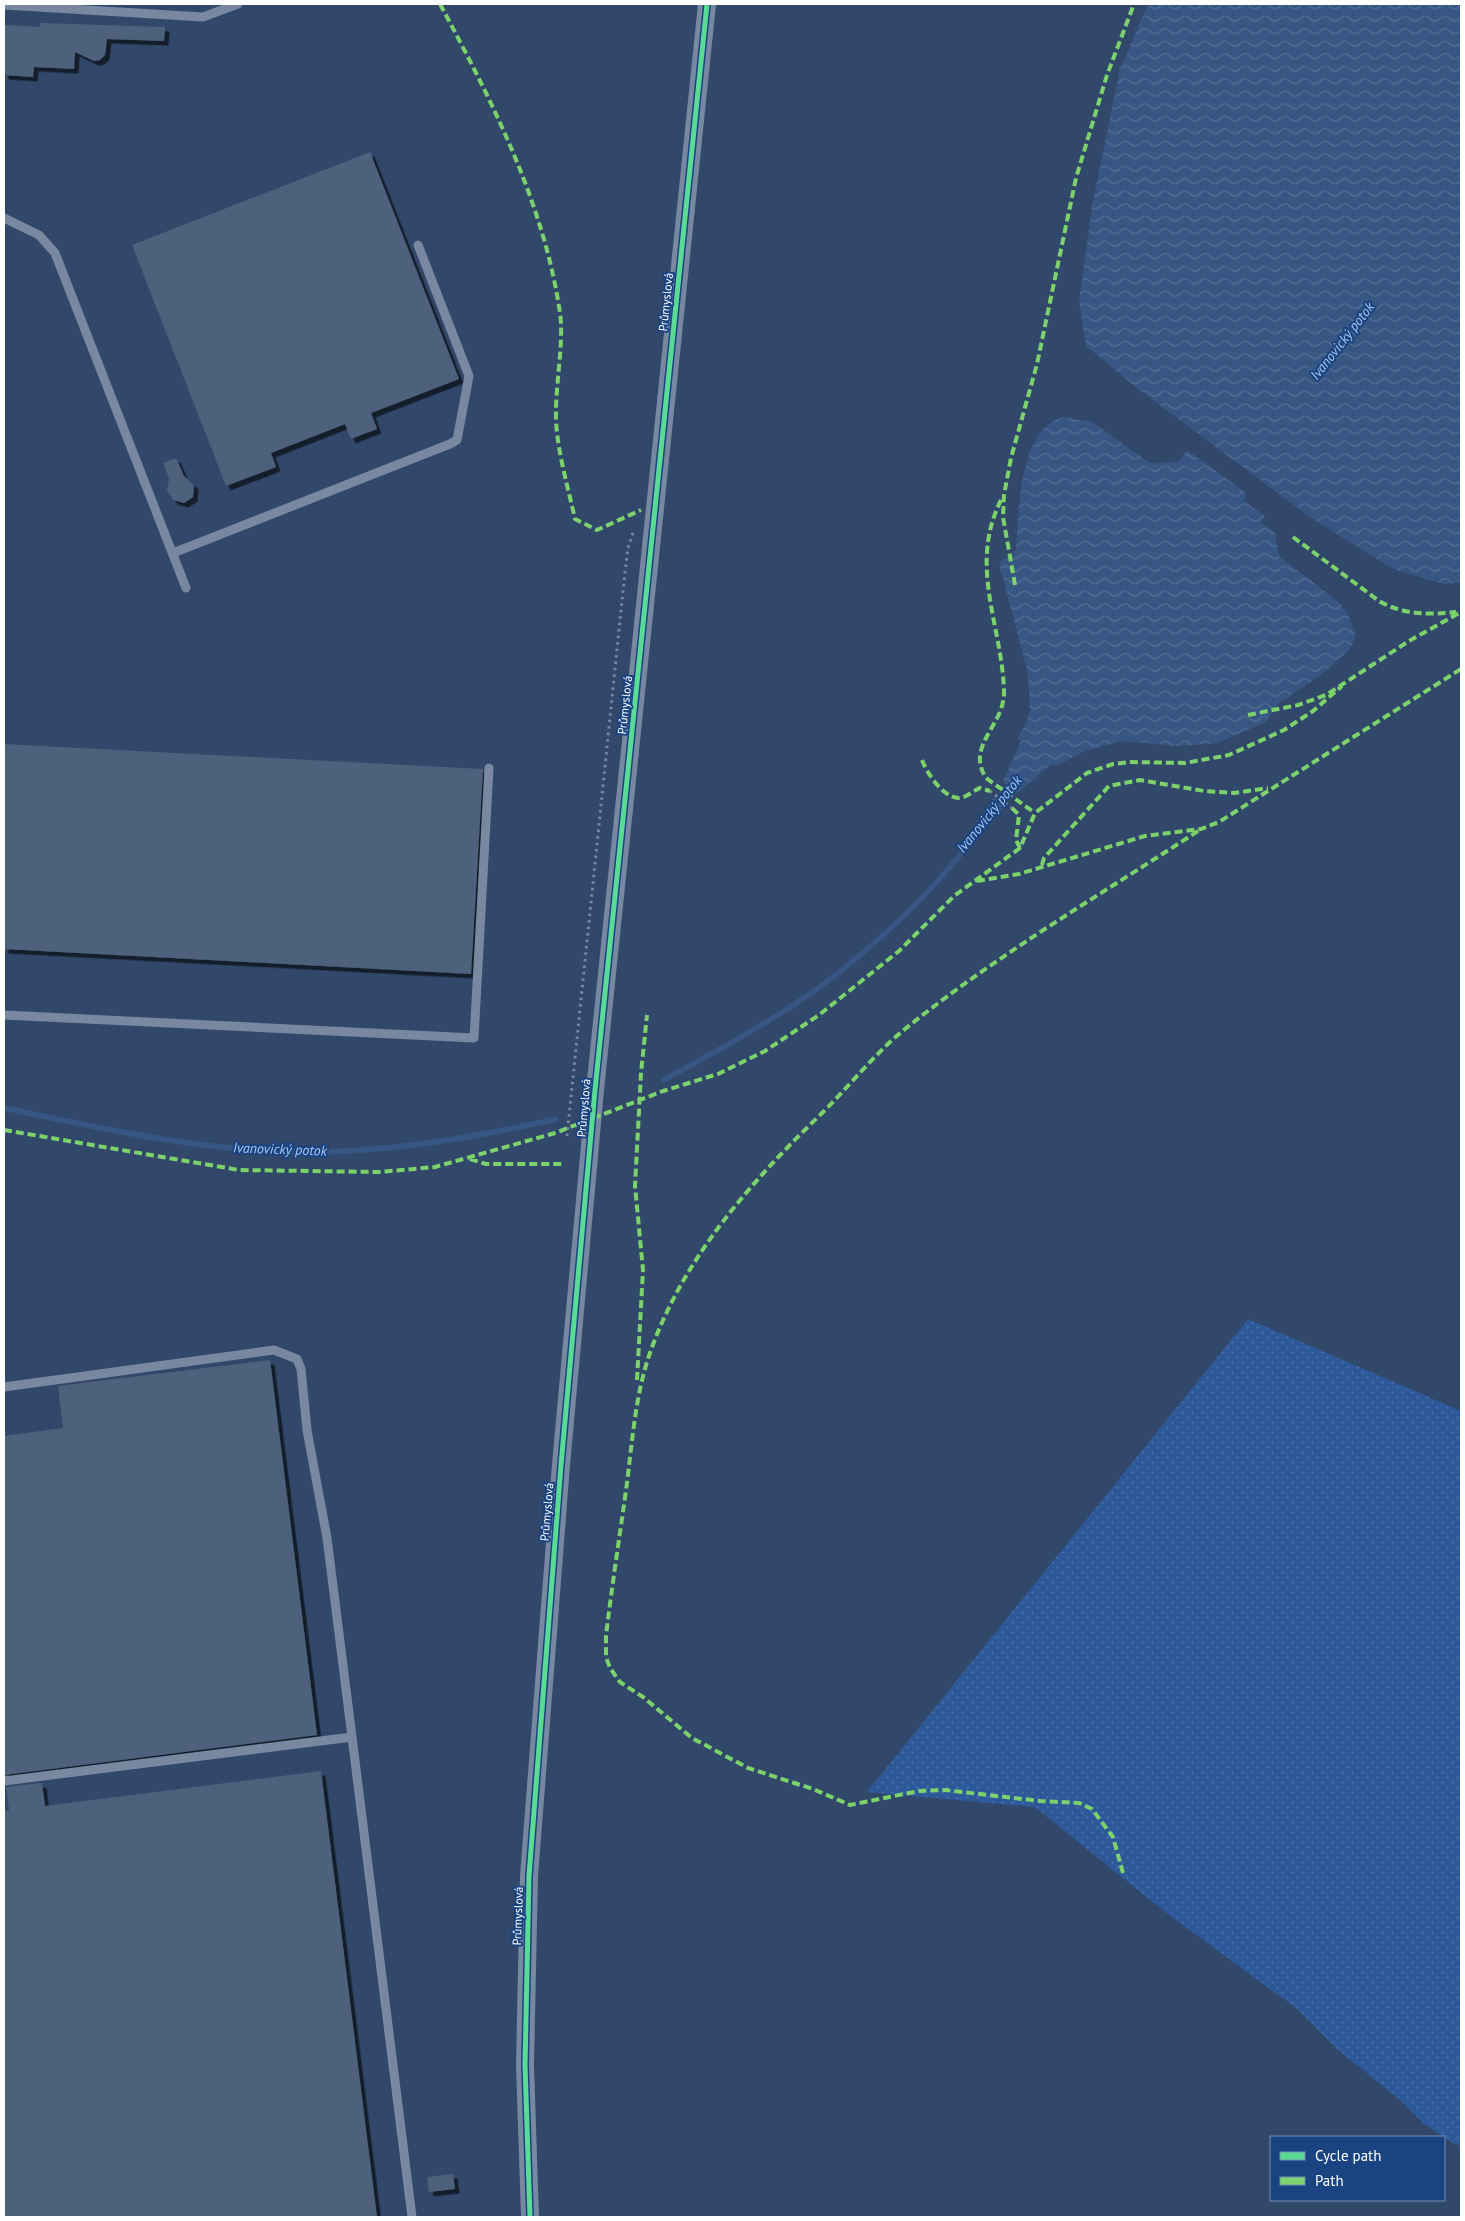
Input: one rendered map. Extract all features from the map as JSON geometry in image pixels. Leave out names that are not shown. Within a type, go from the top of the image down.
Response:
[{"type":"street","name":"Průmyslová","points":[[530,2217],[525,2065],[529,1876],[560,1475],[595,1090],[707,4]]},
{"type":"lane","points":[[4,5],[203,17],[238,4]]},
{"type":"lane","points":[[4,218],[39,235],[55,253],[186,588]]},
{"type":"lane","points":[[173,553],[457,440],[469,376],[418,246]]},
{"type":"lane","points":[[4,1015],[474,1038],[489,768]]},
{"type":"lane","points":[[4,1387],[274,1350],[297,1359],[301,1369],[306,1430],[328,1538],[412,2217]]},
{"type":"lane","points":[[4,1781],[352,1738]]},
{"type":"path","points":[[990,792],[1012,808]]},
{"type":"path","points":[[567,1136],[571,1100]]},
{"type":"shaded area","points":[[1248,1319],[1461,1411],[1461,2146],[1453,2143],[1423,2123],[1399,2099],[1338,2050],[1296,2008],[1165,1912],[1035,1807],[867,1792]]},
{"type":"water","points":[[1148,4],[1461,4],[1461,582],[1444,584],[1393,569],[1310,517],[1142,392],[1086,346],[1079,302],[1092,206],[1120,69]]},
{"type":"water","points":[[1064,417],[1092,422],[1150,463],[1178,462],[1187,450],[1246,493],[1244,501],[1265,516],[1261,523],[1275,533],[1279,556],[1341,604],[1350,619],[1355,633],[1353,643],[1348,651],[1321,675],[1278,704],[1266,722],[1218,743],[1180,746],[1122,741],[1082,752],[1057,766],[1052,764],[1022,789],[980,833],[975,830],[1005,777],[1021,741],[1017,738],[1025,726],[1030,711],[1027,670],[999,563],[1016,550],[1020,494],[1029,454],[1038,437],[1049,424]]},
{"type":"pier","points":[[1001,780],[1020,795],[1008,808],[992,796]]},
{"type":"building","points":[[40,23],[165,27],[164,41],[107,39],[105,55],[100,60],[94,61],[75,52],[74,69],[34,67],[33,77],[4,75],[4,25],[40,27]]},
{"type":"building","points":[[370,152],[459,379],[371,413],[377,429],[351,439],[345,424],[271,453],[276,467],[226,486],[132,245]]},
{"type":"building","points":[[176,458],[184,476],[194,485],[193,497],[184,503],[173,500],[167,490],[169,479],[163,463]]},
{"type":"building","points":[[4,744],[483,769],[471,974],[4,949]]},
{"type":"building","points":[[270,1360],[317,1735],[4,1775],[4,1436],[63,1428],[58,1386]]},
{"type":"building","points":[[321,1771],[377,2217],[4,2217],[4,1811],[9,1810],[6,1787],[42,1783],[45,1806]]},
{"type":"building","points":[[453,2174],[455,2189],[429,2192],[427,2177]]},
{"type":"waterway","name":"Ivanovický potok","points":[[664,1080],[730,1044],[779,1014],[846,967],[920,899],[964,851],[982,826]]},
{"type":"waterway","name":"Ivanovický potok","points":[[4,1108],[187,1143],[262,1151],[299,1152],[364,1150],[429,1143],[556,1119]]},
{"type":"marked path","points":[[440,4],[497,115],[529,192],[542,232],[560,313],[556,424],[562,465],[575,519],[597,530],[641,510]]},
{"type":"marked path","points":[[1015,585],[1003,517],[1004,495],[1011,458],[1037,364],[1076,178],[1107,75],[1134,4]]},
{"type":"marked path","points":[[1001,500],[992,524],[987,548],[987,572],[1004,691],[999,715],[983,745],[980,755],[981,766],[986,778],[1035,813]]},
{"type":"marked path","points":[[1293,537],[1388,606],[1417,613],[1456,612]]},
{"type":"marked path","points":[[1248,715],[1298,705],[1326,695],[1409,641],[1461,612]]},
{"type":"marked path","points":[[977,881],[1019,874],[1145,836],[1201,829],[1219,822],[1461,669]]},
{"type":"marked path","points":[[4,1130],[239,1170],[380,1172],[435,1167],[555,1133],[663,1091],[718,1074],[765,1051],[819,1015],[899,951],[954,896],[1020,848],[1035,813],[1087,773],[1113,764],[1131,762],[1185,763],[1229,755],[1284,730],[1313,711],[1342,686]]},
{"type":"marked path","points":[[922,760],[936,784],[953,797],[962,798],[980,788],[990,791]]},
{"type":"marked path","points":[[1042,865],[1044,858],[1109,786],[1140,780],[1204,791],[1234,793],[1268,788]]},
{"type":"marked path","points":[[1012,808],[1019,815],[1016,840],[1020,848]]},
{"type":"marked path","points":[[1123,1873],[1113,1837],[1092,1809],[1079,1803],[1040,1801],[945,1790],[919,1791],[850,1805],[813,1789],[748,1768],[692,1738],[643,1697],[620,1682],[610,1668],[606,1657],[606,1636],[636,1411],[643,1376],[654,1342],[668,1309],[703,1249],[724,1220],[770,1166],[883,1049],[905,1029],[1013,950],[1201,829]]},
{"type":"marked path","points":[[637,1380],[643,1270],[635,1186],[641,1073],[647,1015]]},
{"type":"marked path","points":[[470,1159],[486,1164],[565,1164]]},
{"type":"cycle path","points":[[530,2217],[525,2065],[529,1876],[561,1465],[595,1090],[707,4]]}]
